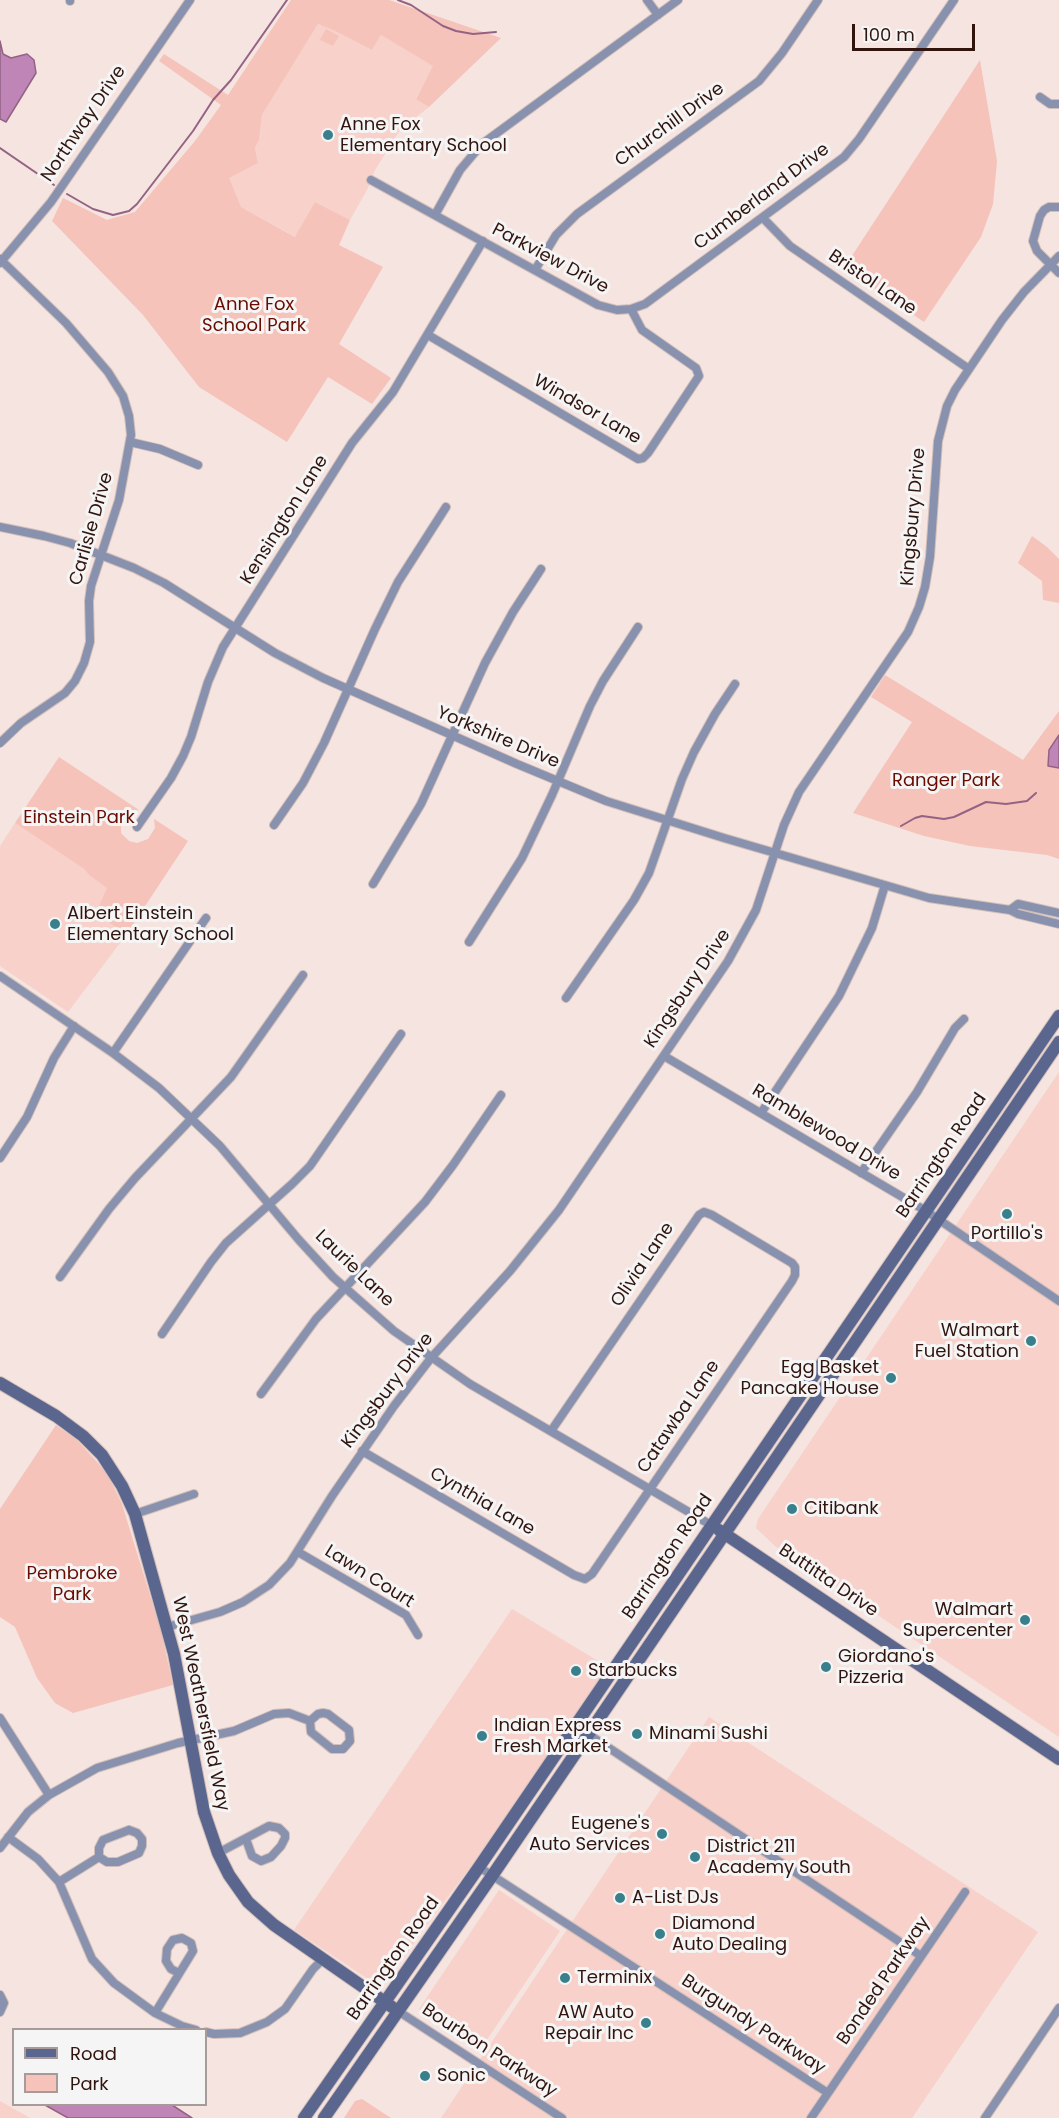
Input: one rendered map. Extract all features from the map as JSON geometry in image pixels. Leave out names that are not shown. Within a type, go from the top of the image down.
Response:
[{"type":"main road","name":"Barrington Road","points":[[304,2118],[386,2002],[1059,1016]]},
{"type":"main road","name":"Barrington Road","points":[[324,2118],[492,1876],[1059,1042]]},
{"type":"main road","name":"West Weathersfield Way","points":[[0,1383],[56,1416],[83,1436],[102,1455],[118,1477],[135,1514],[167,1627],[204,1812],[218,1853],[229,1875],[248,1902],[274,1925],[398,2011]]},
{"type":"main road","name":"Laurie Lane","points":[[711,1525],[725,1534]]},
{"type":"main road","name":"Buttitta Drive","points":[[725,1534],[1059,1759]]},
{"type":"street","name":"Northway Drive","points":[[1,261],[51,202],[190,0]]},
{"type":"street","points":[[647,0],[658,15]]},
{"type":"street","points":[[435,215],[460,170],[482,144],[678,0]]},
{"type":"street","name":"Churchill Drive","points":[[535,270],[556,235],[576,214],[759,81],[782,53],[818,0]]},
{"type":"street","name":"Cumberland Drive","points":[[631,309],[645,304],[836,164],[849,152],[954,0]]},
{"type":"street","points":[[1040,98],[1050,104],[1059,104]]},
{"type":"street","name":"Parkview Drive","points":[[370,180],[598,305],[617,310],[631,309]]},
{"type":"street","points":[[1059,207],[1049,207],[1041,214],[1033,242],[1037,251],[1059,273]]},
{"type":"street","name":"Bristol Lane","points":[[763,218],[790,246],[969,369]]},
{"type":"street","name":"Kensington Lane","points":[[137,827],[171,778],[183,756],[212,670],[235,628],[352,443],[393,392],[483,242]]},
{"type":"street","name":"Kingsbury Drive","points":[[167,1627],[220,1612],[252,1598],[278,1577],[298,1552],[362,1451],[430,1358],[490,1294],[540,1234],[574,1188],[742,938],[764,893],[784,825],[799,792],[908,632],[919,607],[928,576],[936,463],[940,430],[947,406],[1009,310],[1059,256]]},
{"type":"street","name":"Carlisle Drive","points":[[1,261],[66,323],[108,372],[123,396],[130,426],[130,442],[119,500],[91,586],[90,642],[80,673],[65,693],[2,736]]},
{"type":"street","name":"Windsor Lane","points":[[428,335],[638,459],[648,453],[697,381],[699,374],[692,365],[642,330],[631,309]]},
{"type":"street","points":[[130,442],[160,449],[198,465]]},
{"type":"street","points":[[274,825],[313,764],[398,582],[446,507]]},
{"type":"street","name":"Yorkshire Drive","points":[[0,527],[44,536],[101,554],[134,568],[164,583],[306,670],[452,736],[606,801],[943,901],[1010,910],[1059,924]]},
{"type":"street","points":[[373,884],[417,812],[490,654],[541,569]]},
{"type":"street","points":[[469,942],[522,858],[598,691],[638,627]]},
{"type":"street","points":[[566,998],[644,881],[657,855],[694,752],[735,684]]},
{"type":"street","points":[[761,1113],[839,996],[872,928],[885,885]]},
{"type":"street","name":"Yorkshire Drive","points":[[1010,910],[1018,904],[1059,913]]},
{"type":"street","points":[[113,1053],[206,918]]},
{"type":"street","points":[[60,1276],[122,1194],[193,1119],[239,1066],[303,975]]},
{"type":"street","name":"Laurie Lane","points":[[0,976],[113,1053],[159,1088],[220,1146],[299,1240],[345,1288],[394,1331],[430,1358],[711,1525]]},
{"type":"street","points":[[861,1173],[917,1092],[955,1028],[964,1019]]},
{"type":"street","points":[[0,1158],[27,1117],[54,1058],[74,1026]]},
{"type":"street","points":[[162,1334],[218,1253],[236,1233],[292,1184],[317,1157],[401,1034]]},
{"type":"street","name":"Ramblewood Drive","points":[[664,1056],[926,1211],[1059,1301]]},
{"type":"street","points":[[261,1394],[303,1336],[425,1202],[501,1095]]},
{"type":"street","name":"Olivia Lane","points":[[551,1431],[699,1215],[704,1212],[712,1215],[792,1263],[796,1270]]},
{"type":"street","name":"Catawba Lane","points":[[585,1579],[592,1574],[650,1490],[792,1281],[796,1270]]},
{"type":"street","name":"Cynthia Lane","points":[[362,1451],[574,1575],[585,1579]]},
{"type":"street","points":[[135,1514],[194,1494]]},
{"type":"street","name":"Lawn Court","points":[[298,1552],[406,1615],[418,1635]]},
{"type":"street","points":[[0,1848],[28,1812],[49,1795],[97,1768],[140,1753],[234,1731],[274,1714],[290,1713],[310,1721]]},
{"type":"street","points":[[318,1714],[328,1714],[349,1730],[350,1741],[338,1750],[332,1749],[310,1732],[310,1721],[318,1714]]},
{"type":"street","points":[[0,1718],[49,1795]]},
{"type":"street","points":[[588,1734],[921,1956]]},
{"type":"street","points":[[218,1853],[272,1825],[283,1831],[285,1838],[272,1857],[261,1861],[252,1856],[246,1839]]},
{"type":"street","points":[[129,1830],[137,1833],[142,1839],[139,1853],[118,1862],[106,1862],[99,1857],[99,1848],[103,1840],[129,1830]]},
{"type":"street","points":[[8,1837],[38,1858],[59,1882],[92,1959],[114,1983],[155,2013],[190,2028]]},
{"type":"street","points":[[59,1882],[99,1857]]},
{"type":"street","name":"Burgundy Parkway","points":[[478,1867],[828,2093]]},
{"type":"street","name":"Bonded Parkway","points":[[811,2118],[965,1892]]},
{"type":"street","points":[[207,2032],[240,2033],[267,2022],[285,2009],[313,1969],[323,1959]]},
{"type":"street","points":[[155,2013],[179,1973]]},
{"type":"street","points":[[0,1995],[4,2003],[0,2012]]},
{"type":"street","name":"Bourbon Parkway","points":[[398,2011],[562,2118]]},
{"type":"street","points":[[985,2118],[1058,2013]]},
{"type":"shaded area","name":"Anne Fox Elementary School","points":[[318,24],[372,50],[381,35],[434,66],[416,98],[429,107],[400,130],[375,170],[350,220],[315,202],[296,237],[241,207],[228,178],[258,163],[255,148],[259,140],[262,115]]},
{"type":"shaded area","points":[[0,41],[3,54],[11,58],[27,54],[34,60],[36,73],[6,122],[0,119]]},
{"type":"shaded area","points":[[1059,735],[1059,768],[1048,766],[1049,750]]},
{"type":"shaded area","name":"Albert Einstein Elementary School","points":[[15,823],[84,869],[108,888],[96,913],[126,935],[68,1012],[0,966],[0,846]]},
{"type":"shaded area","points":[[1059,1072],[1059,1737],[775,1546],[756,1528],[758,1519]]},
{"type":"shaded area","points":[[512,1609],[608,1667],[477,1858],[386,1984],[377,1985],[294,1930]]},
{"type":"shaded area","points":[[709,1717],[1038,1932],[912,2118],[441,2118]]},
{"type":"shaded area","points":[[499,1890],[560,1931],[480,2050],[419,2009]]},
{"type":"shaded area","points":[[0,2101],[30,2118],[0,2118]]},
{"type":"shaded area","points":[[47,2106],[174,2106],[192,2118],[68,2118]]},
{"type":"green space","name":"Anne Fox School Park","points":[[291,0],[389,0],[501,38],[429,107],[416,99],[433,66],[381,35],[372,50],[318,24],[262,115],[259,140],[255,148],[258,163],[229,178],[241,207],[295,237],[315,202],[350,220],[339,245],[383,267],[339,344],[391,378],[372,404],[328,377],[287,442],[199,387],[143,315],[52,221],[63,198],[107,220],[135,212],[195,141],[221,105],[159,61],[164,54],[228,95]]},
{"type":"green space","points":[[326,29],[339,36],[333,46],[320,40]]},
{"type":"green space","points":[[980,60],[997,161],[993,204],[981,237],[924,322],[844,268]]},
{"type":"green space","points":[[1032,536],[1059,559],[1059,603],[1043,600],[1042,581],[1018,563]]},
{"type":"green space","name":"Ranger Park","points":[[885,675],[1023,760],[1059,711],[1059,859],[1047,855],[970,846],[924,836],[853,813],[912,722],[871,697]]},
{"type":"green space","name":"Einstein Park","points":[[59,757],[139,810],[128,812],[121,821],[121,833],[129,841],[137,843],[148,839],[155,828],[154,819],[188,841],[126,935],[96,913],[107,888],[84,869],[15,823]]},
{"type":"green space","name":"Pembroke Park","points":[[56,1425],[76,1439],[98,1463],[109,1477],[122,1504],[161,1631],[173,1685],[73,1713],[55,1703],[37,1678],[15,1627],[0,1617],[0,1509]]},
{"type":"green space","points":[[362,2099],[391,2118],[344,2118],[355,2101]]},
{"type":"waterway","points":[[67,194],[93,209],[113,215],[129,211],[137,204],[193,131],[213,100],[231,80],[287,0]]},
{"type":"waterway","points":[[398,0],[456,31],[473,34],[496,32]]},
{"type":"waterway","points":[[0,148],[54,185]]},
{"type":"waterway","points":[[901,826],[922,816],[944,819],[954,817],[986,802],[1006,804],[1027,801],[1036,793]]},
{"type":"place","name":"Anne Fox Elementary School","points":[[328,135]]},
{"type":"place","name":"Albert Einstein Elementary School","points":[[55,924]]},
{"type":"place","name":"Portillo's","points":[[1007,1214]]},
{"type":"place","name":"Walmart Fuel Station","points":[[1031,1341]]},
{"type":"place","name":"Egg Basket Pancake House","points":[[891,1378]]},
{"type":"place","name":"Citibank","points":[[792,1509]]},
{"type":"place","name":"Walmart Supercenter","points":[[1025,1620]]},
{"type":"place","name":"Giordano's Pizzeria","points":[[826,1667]]},
{"type":"place","name":"Starbucks","points":[[576,1671]]},
{"type":"place","name":"Minami Sushi","points":[[637,1734]]},
{"type":"place","name":"Indian Express Fresh Market","points":[[482,1736]]},
{"type":"place","name":"Eugene's Auto Services","points":[[662,1834]]},
{"type":"place","name":"District 211 Academy South","points":[[695,1857]]},
{"type":"place","name":"A-List DJs","points":[[620,1898]]},
{"type":"place","name":"Diamond Auto Dealing","points":[[660,1934]]},
{"type":"place","name":"Terminix","points":[[565,1978]]},
{"type":"place","name":"AW Auto Repair Inc","points":[[646,2023]]},
{"type":"place","name":"Sonic","points":[[425,2076]]}]
